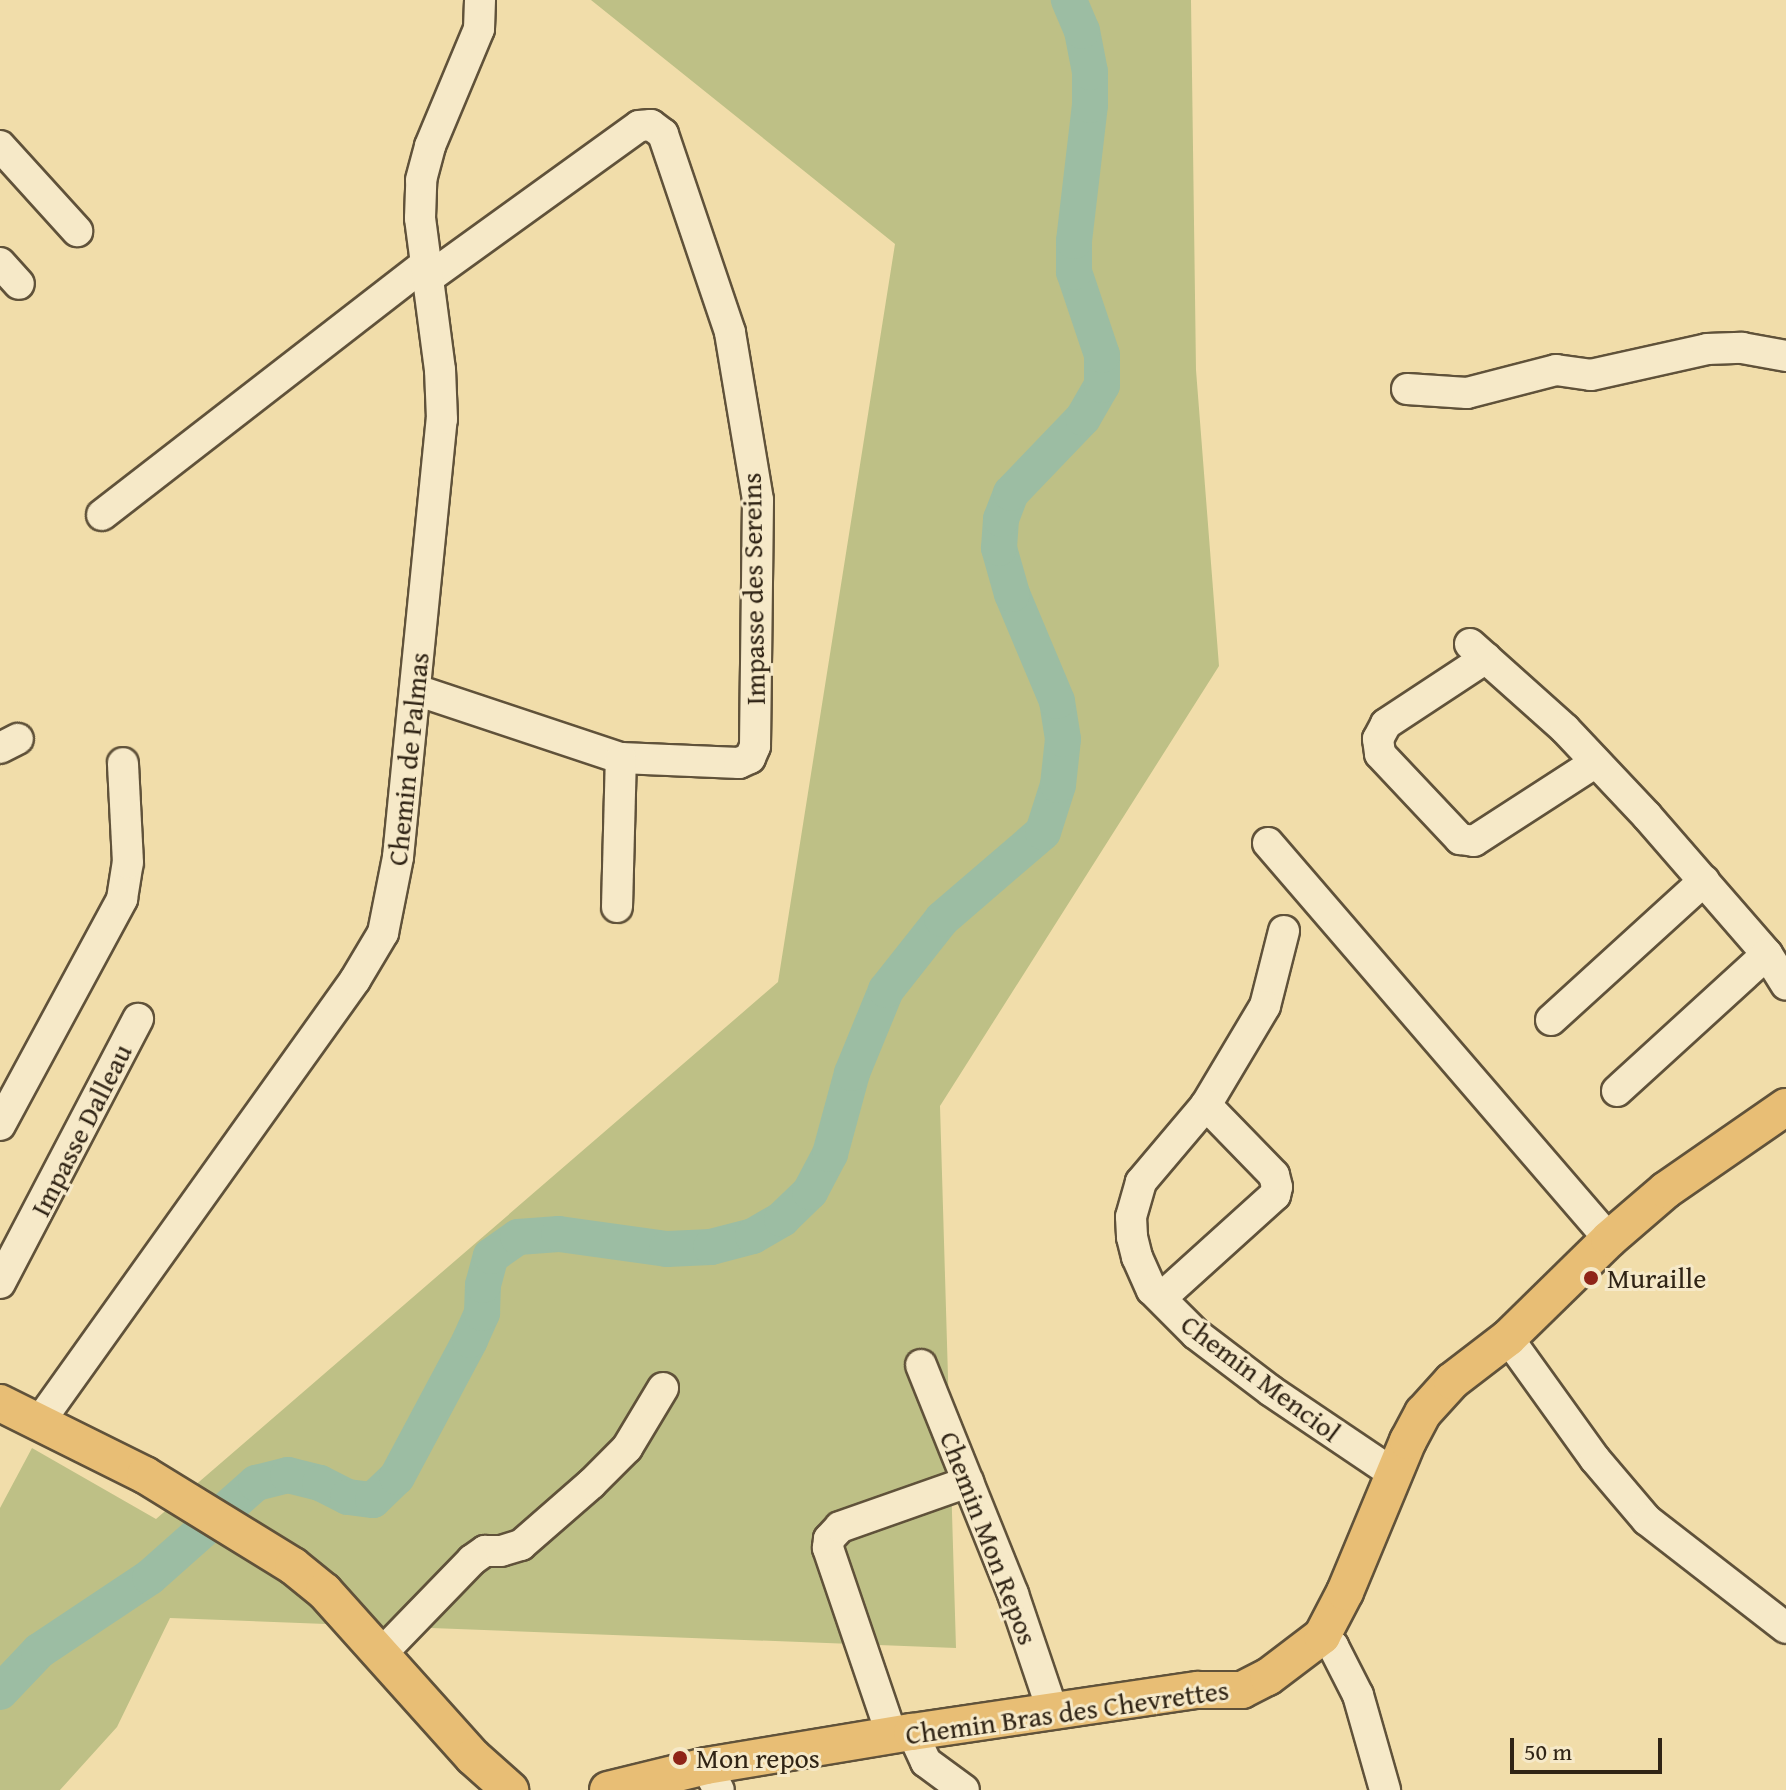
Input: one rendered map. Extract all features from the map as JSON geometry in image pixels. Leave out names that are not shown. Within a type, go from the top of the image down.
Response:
[{"type":"main road","name":"Chemin Bras des Chevrettes","points":[[608,1790],[713,1778],[902,1734],[1198,1690],[1242,1690],[1268,1677],[1322,1636],[1345,1592],[1423,1413],[1452,1381],[1508,1338],[1609,1239],[1666,1190],[1786,1107]]},
{"type":"main road","points":[[0,1403],[188,1500],[324,1591],[473,1757],[510,1790]]},
{"type":"street","name":"Chemin de Palmas","points":[[40,1421],[355,980],[383,933],[396,870],[442,419],[420,218],[421,180],[430,146],[479,29],[480,0]]},
{"type":"street","name":"Impasse des Sereins","points":[[416,690],[621,758],[739,763],[750,758],[755,746],[758,500],[730,332],[663,134],[651,125],[639,126],[427,271]]},
{"type":"street","points":[[0,146],[77,231]]},
{"type":"street","points":[[102,515],[427,271]]},
{"type":"street","points":[[1407,389],[1467,393],[1556,370],[1591,375],[1707,349],[1742,348],[1786,356]]},
{"type":"street","points":[[1596,762],[1474,841],[1460,839],[1380,754],[1378,739],[1386,724],[1478,651],[1596,762],[1767,954],[1786,985]]},
{"type":"street","points":[[617,907],[621,758]]},
{"type":"street","points":[[0,1125],[122,899],[128,863],[123,763]]},
{"type":"street","points":[[1268,843],[1609,1239]]},
{"type":"street","points":[[1551,1020],[1704,881]]},
{"type":"street","name":"Chemin Menciol","points":[[1284,931],[1265,1006],[1206,1105],[1152,1167],[1135,1196],[1131,1217],[1137,1257],[1161,1298],[1209,1344],[1394,1474]]},
{"type":"street","points":[[1617,1091],[1767,954]]},
{"type":"street","name":"Impasse Dalleau","points":[[0,1283],[138,1019]]},
{"type":"street","points":[[1161,1298],[1275,1195],[1277,1187],[1274,1175],[1206,1105]]},
{"type":"street","points":[[1508,1338],[1595,1459],[1647,1520],[1786,1628]]},
{"type":"street","name":"Chemin Mon Repos","points":[[921,1365],[1013,1594],[1053,1712]]},
{"type":"street","points":[[382,1653],[472,1560],[485,1551],[501,1551],[521,1545],[591,1484],[627,1448],[663,1388]]},
{"type":"street","points":[[964,1790],[926,1762],[902,1734],[828,1548],[829,1539],[840,1527],[968,1482]]},
{"type":"street","points":[[1322,1636],[1333,1646],[1358,1695],[1385,1790]]},
{"type":"green space","points":[[591,0],[1191,0],[1196,370],[1219,666],[940,1106],[956,1648],[170,1618],[117,1727],[60,1790],[0,1790],[0,1508],[32,1448],[156,1519],[778,982],[895,244]]},
{"type":"waterway","points":[[0,1692],[39,1651],[150,1577],[256,1483],[288,1475],[320,1483],[348,1497],[373,1500],[397,1477],[470,1340],[482,1313],[483,1285],[491,1256],[518,1237],[559,1234],[667,1249],[711,1247],[753,1236],[782,1219],[810,1192],[830,1154],[852,1073],[886,990],[942,919],[1043,832],[1058,785],[1063,739],[1057,701],[1012,594],[999,548],[1001,519],[1011,493],[1083,418],[1102,385],[1102,355],[1074,272],[1074,241],[1090,105],[1090,72],[1082,31],[1069,0]]},
{"type":"place","name":"Muraille","points":[[1591,1278]]},
{"type":"place","name":"Mon repos","points":[[680,1758]]}]
